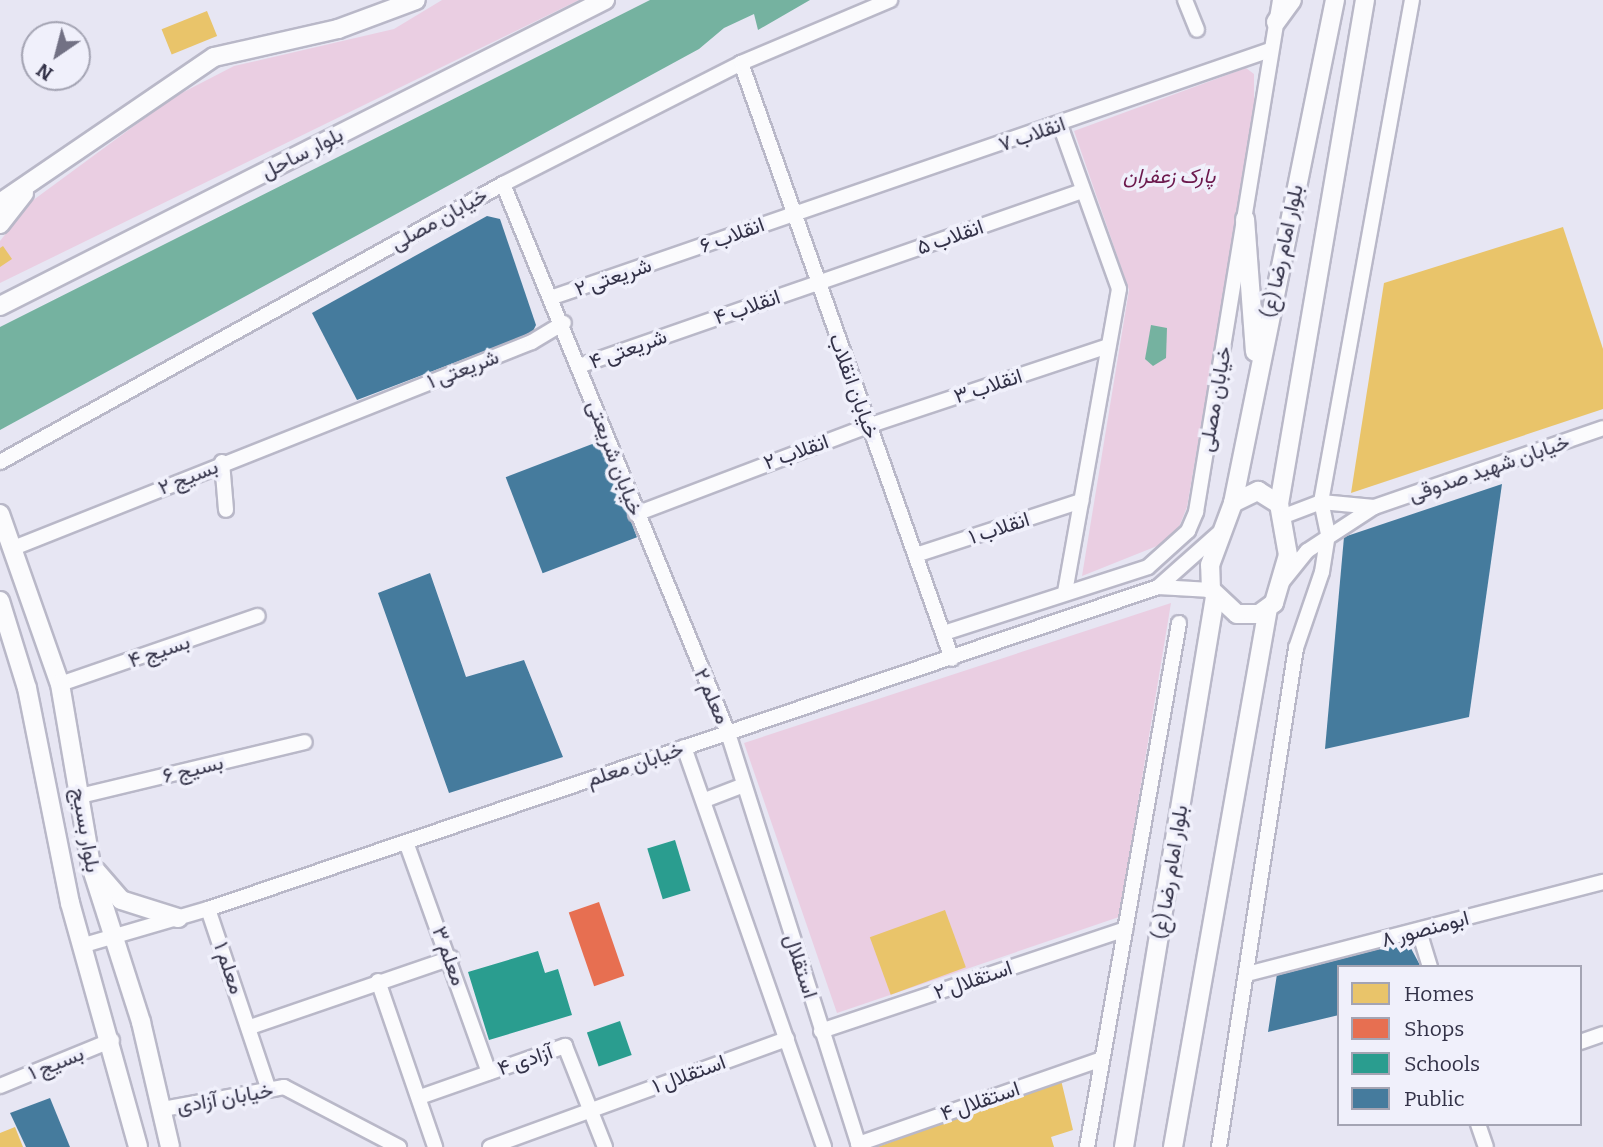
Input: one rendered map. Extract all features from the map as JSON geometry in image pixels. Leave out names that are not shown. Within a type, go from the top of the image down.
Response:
[{"type":"main road","points":[[0,203],[28,188],[214,57],[416,0]]},
{"type":"main road","name":"بلوار ساحل","points":[[0,306],[605,0]]},
{"type":"main road","points":[[1276,22],[1292,0]]},
{"type":"main road","name":"بلوار امام رضا (ع)","points":[[1124,1147],[1213,593],[1218,534],[1233,503],[1256,373],[1335,0]]},
{"type":"main road","name":"بلوار امام رضا (ع)","points":[[1268,608],[1281,583],[1287,555],[1281,510],[1365,0]]},
{"type":"main road","points":[[0,224],[28,188]]},
{"type":"main road","points":[[1245,219],[1256,373]]},
{"type":"main road","points":[[1233,503],[1258,491],[1281,510]]},
{"type":"main road","name":"بلوار بسیج","points":[[0,514],[16,547],[60,684],[91,866],[163,1109],[170,1147]]},
{"type":"main road","points":[[1173,1147],[1268,608],[1237,614],[1213,593]]},
{"type":"main road","name":"بلوار بسیج","points":[[0,601],[27,688],[83,945],[112,1040],[138,1147]]},
{"type":"main road","points":[[91,866],[121,900],[178,918]]},
{"type":"street","name":"خیابان مصلی","points":[[0,462],[503,184],[741,63],[890,0]]},
{"type":"street","points":[[1185,0],[1197,30]]},
{"type":"street","name":"خیابان مصلی","points":[[944,633],[1148,566],[1188,531],[1196,512],[1280,0]]},
{"type":"street","points":[[1219,1147],[1296,648],[1328,534],[1321,502],[1412,0]]},
{"type":"street","name":"انقلاب ۷","points":[[792,214],[1060,125],[1270,50]]},
{"type":"street","name":"خیابان انقلاب","points":[[741,63],[792,214],[952,659]]},
{"type":"street","points":[[1060,125],[1119,289],[1065,593]]},
{"type":"street","name":"خیابان شریعتی","points":[[503,184],[564,323],[636,514],[696,660]]},
{"type":"street","name":"انقلاب ۵","points":[[817,283],[1082,191]]},
{"type":"street","name":"انقلاب ۶","points":[[672,257],[792,214]]},
{"type":"street","name":"شریعتی ۲","points":[[553,297],[672,257]]},
{"type":"street","name":"انقلاب ۴","points":[[677,331],[817,283]]},
{"type":"street","name":"شریعتی ۱","points":[[360,409],[533,342],[564,323]]},
{"type":"street","name":"شریعتی ۴","points":[[579,366],[677,331]]},
{"type":"street","name":"انقلاب ۳","points":[[868,426],[1108,346]]},
{"type":"street","name":"بسیج ۲","points":[[16,547],[222,462],[360,409]]},
{"type":"street","name":"انقلاب ۲","points":[[636,514],[868,426]]},
{"type":"street","name":"خیابان شهید صدوقی","points":[[1281,583],[1328,534],[1374,508],[1603,428]]},
{"type":"street","points":[[222,462],[226,510]]},
{"type":"street","name":"انقلاب ۱","points":[[916,555],[1081,501]]},
{"type":"street","points":[[1281,510],[1321,502],[1374,508]]},
{"type":"street","points":[[1158,587],[1218,534]]},
{"type":"street","points":[[1158,587],[1213,593]]},
{"type":"street","name":"خیابان معلم","points":[[83,945],[208,909],[1158,587]]},
{"type":"street","name":"بسیج ۴","points":[[60,684],[258,616]]},
{"type":"street","points":[[1087,1147],[1179,623]]},
{"type":"street","name":"معلم ۲","points":[[696,660],[728,733]]},
{"type":"street","name":"استقلال","points":[[728,733],[741,786],[858,1145]]},
{"type":"street","name":"بسیج ۶","points":[[80,796],[305,742]]},
{"type":"street","name":"استقلال","points":[[684,747],[705,800],[824,1147]]},
{"type":"street","points":[[705,800],[741,786]]},
{"type":"street","name":"معلم ۳","points":[[406,842],[451,958],[489,1072]]},
{"type":"street","name":"ابومنصور ۸","points":[[1247,974],[1603,882]]},
{"type":"street","name":"معلم ۱","points":[[208,909],[250,1027],[268,1087]]},
{"type":"street","name":"استقلال ۲","points":[[821,1031],[1125,929]]},
{"type":"street","points":[[1419,931],[1429,965]]},
{"type":"street","points":[[250,1027],[451,958]]},
{"type":"street","points":[[378,981],[435,1147]]},
{"type":"street","points":[[1582,1041],[1603,1034]]},
{"type":"street","name":"استقلال ۱","points":[[490,1147],[520,1142],[592,1110],[787,1039]]},
{"type":"street","name":"بسیج ۱","points":[[0,1086],[112,1040]]},
{"type":"street","name":"آزادی ۴","points":[[420,1097],[565,1046],[592,1110]]},
{"type":"street","name":"استقلال ۴","points":[[858,1145],[1102,1059]]},
{"type":"street","name":"خیابان آزادی","points":[[163,1109],[268,1087],[300,1092],[399,1147]]},
{"type":"street","points":[[592,1110],[605,1147]]},
{"type":"street","points":[[1479,1126],[1486,1147]]},
{"type":"green space","points":[[442,0],[579,0],[0,283],[0,241],[32,201],[172,98],[234,66],[394,29]]},
{"type":"green space","name":"پارک زعفران","points":[[1246,68],[1254,74],[1254,118],[1187,507],[1177,532],[1162,544],[1082,576],[1129,290],[1074,131]]},
{"type":"green space","points":[[1171,603],[1119,917],[837,1013],[744,743]]},
{"type":"shaded area","points":[[650,0],[810,0],[758,30],[754,14],[724,28],[699,49],[0,430],[0,327]]},
{"type":"shaded area","points":[[1151,325],[1167,328],[1166,358],[1153,366],[1145,359]]},
{"type":"building: Homes","points":[[207,11],[217,36],[172,54],[162,29]]},
{"type":"building: Homes","points":[[1563,227],[1603,349],[1603,409],[1351,493],[1384,283]]},
{"type":"building: Homes","points":[[3,246],[12,259],[0,267],[0,248]]},
{"type":"building: Homes","points":[[945,910],[966,967],[891,995],[870,937]]},
{"type":"building: Homes","points":[[1061,1080],[1073,1130],[1051,1137],[1054,1147],[877,1147]]},
{"type":"building: Homes","points":[[15,1127],[23,1147],[0,1147],[0,1133]]},
{"type":"building: Shops","points":[[599,902],[624,976],[594,986],[569,912]]},
{"type":"building: Schools","points":[[675,840],[690,891],[663,899],[647,848]]},
{"type":"building: Schools","points":[[538,951],[545,973],[558,969],[572,1015],[489,1040],[468,972]]},
{"type":"building: Schools","points":[[620,1021],[632,1055],[599,1066],[587,1032]]},
{"type":"building: Public","points":[[487,216],[500,219],[536,325],[532,333],[357,400],[312,313]]},
{"type":"building: Public","points":[[600,441],[637,537],[543,573],[506,477]]},
{"type":"building: Public","points":[[1502,484],[1469,717],[1325,749],[1344,537]]},
{"type":"building: Public","points":[[430,573],[466,677],[524,660],[563,757],[449,793],[378,593]]},
{"type":"building: Public","points":[[1407,941],[1420,965],[1337,965],[1337,1015],[1268,1032],[1277,974]]},
{"type":"building: Public","points":[[50,1098],[70,1147],[26,1147],[10,1113]]}]
